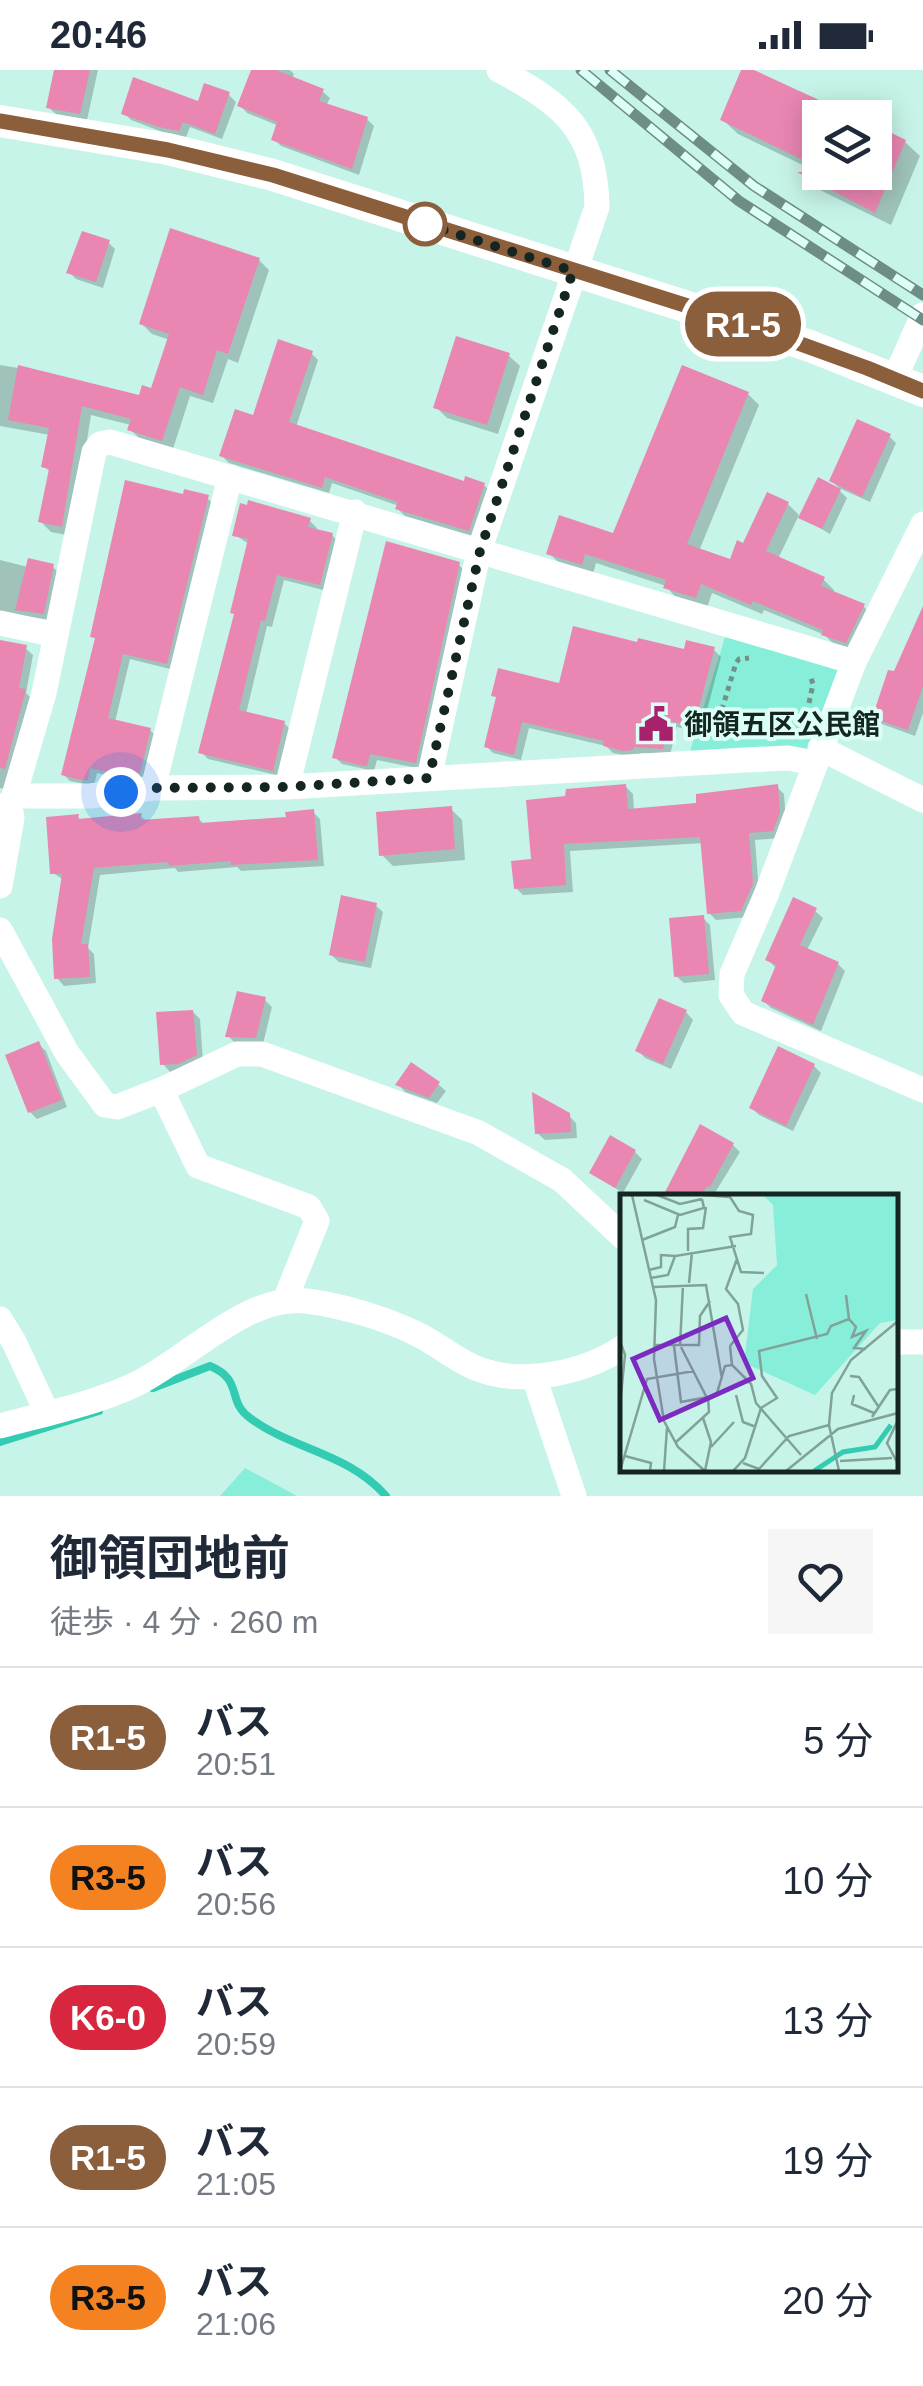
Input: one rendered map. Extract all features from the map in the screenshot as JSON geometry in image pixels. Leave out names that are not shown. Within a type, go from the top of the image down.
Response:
[{"type":"main road","points":[[0,122],[168,150],[273,175],[792,340],[909,385]]},
{"type":"street","points":[[429,778],[480,551],[597,206],[597,174],[584,140],[572,122],[550,100],[499,70]]},
{"type":"street","points":[[909,385],[923,315]]},
{"type":"street","points":[[0,886],[12,832],[8,804],[44,693],[94,452],[100,444],[110,442],[355,512],[854,662]]},
{"type":"street","points":[[153,788],[230,477]]},
{"type":"street","points":[[286,787],[355,512]]},
{"type":"street","points":[[923,524],[854,662],[732,974],[730,995],[743,1013],[923,1090]]},
{"type":"street","points":[[0,623],[56,635]]},
{"type":"street","points":[[8,804],[153,788],[286,787],[818,755],[923,800]]},
{"type":"street","points":[[0,930],[67,1053],[105,1106],[117,1107],[161,1090],[237,1054],[262,1054],[479,1134],[562,1180],[620,1235]]},
{"type":"street","points":[[161,1090],[198,1166],[315,1212],[317,1220],[285,1300]]},
{"type":"street","points":[[0,1426],[130,1387],[164,1370],[232,1322],[285,1300],[309,1301],[394,1324],[485,1372],[534,1378],[597,1361],[620,1349]]},
{"type":"street","points":[[0,1320],[46,1413]]},
{"type":"street","points":[[534,1378],[574,1496]]},
{"type":"path","points":[[729,736],[716,728],[736,663],[745,658],[769,662],[777,639]]},
{"type":"path","points":[[796,670],[813,679],[806,716]]},
{"type":"green space","points":[[725,637],[840,668],[808,750],[690,751]]},
{"type":"green space","points":[[245,1468],[297,1496],[220,1496]]},
{"type":"building","points":[[54,70],[90,70],[80,114],[46,108]]},
{"type":"building","points":[[251,70],[276,70],[324,89],[319,101],[368,117],[352,169],[271,140],[277,122],[237,106]]},
{"type":"building","points":[[741,70],[754,70],[819,100],[802,100],[802,159],[720,120]]},
{"type":"building","points":[[133,77],[198,101],[204,83],[230,92],[215,134],[183,122],[179,131],[121,114]]},
{"type":"building","points":[[892,133],[906,140],[892,173]]},
{"type":"building","points":[[831,190],[885,190],[875,213]]},
{"type":"building","points":[[170,228],[260,258],[228,354],[217,350],[203,395],[180,387],[162,441],[127,430],[131,419],[82,406],[62,527],[38,522],[49,469],[41,467],[49,428],[8,420],[18,365],[139,395],[142,385],[151,388],[169,334],[139,324]]},
{"type":"building","points":[[82,231],[110,240],[96,282],[66,273]]},
{"type":"building","points":[[456,336],[510,353],[487,425],[433,408]]},
{"type":"building","points":[[278,339],[313,351],[289,422],[464,481],[465,476],[485,483],[469,531],[395,509],[398,502],[325,477],[322,488],[219,456],[235,409],[253,415]]},
{"type":"building","points":[[682,365],[749,392],[687,544],[730,559],[737,540],[743,543],[767,492],[789,502],[766,551],[825,577],[821,586],[865,604],[846,643],[753,601],[751,605],[701,584],[696,598],[663,588],[666,580],[585,554],[582,565],[546,554],[559,515],[613,533]]},
{"type":"building","points":[[857,419],[891,434],[862,497],[829,481]]},
{"type":"building","points":[[818,477],[841,489],[822,529],[798,518]]},
{"type":"building","points":[[125,480],[183,494],[184,489],[209,495],[167,664],[123,654],[108,718],[151,728],[140,773],[123,775],[90,768],[88,780],[80,780],[61,775],[95,638],[90,637]]},
{"type":"building","points":[[248,500],[311,518],[308,527],[333,533],[320,585],[277,575],[265,621],[261,620],[239,710],[285,721],[273,771],[198,753],[234,614],[230,613],[248,539],[232,536],[240,503],[247,505]]},
{"type":"building","points":[[386,541],[460,562],[416,763],[370,754],[364,766],[332,758]]},
{"type":"building","points":[[28,558],[54,564],[44,614],[15,610]]},
{"type":"building","points":[[923,606],[923,686],[908,730],[872,718],[888,670],[894,671]]},
{"type":"building","points":[[573,626],[684,649],[686,640],[715,647],[694,727],[670,721],[663,749],[634,747],[623,751],[603,746],[604,741],[522,722],[514,755],[484,747],[496,697],[491,696],[498,668],[559,683]]},
{"type":"building","points":[[0,640],[27,645],[19,688],[26,689],[5,769],[0,768]]},
{"type":"building","points":[[626,784],[628,809],[696,803],[696,794],[778,784],[780,813],[773,831],[749,833],[753,884],[741,911],[707,914],[700,837],[564,844],[566,885],[514,889],[511,861],[531,859],[526,800],[565,796],[566,789]]},
{"type":"building","points":[[452,806],[455,849],[379,856],[376,812]]},
{"type":"building","points":[[314,809],[318,860],[169,866],[168,862],[94,868],[81,944],[88,944],[90,977],[54,979],[52,939],[62,874],[50,874],[46,817],[79,814],[78,819],[142,813],[140,820],[199,816],[200,823],[286,817],[285,812]]},
{"type":"building","points":[[341,895],[377,903],[365,962],[329,955]]},
{"type":"building","points":[[793,897],[817,908],[800,945],[839,962],[813,1025],[761,1001],[776,965],[765,960]]},
{"type":"building","points":[[704,915],[709,974],[674,977],[669,918]]},
{"type":"building","points":[[237,991],[266,997],[256,1038],[225,1037]]},
{"type":"building","points":[[659,998],[687,1010],[663,1064],[635,1051]]},
{"type":"building","points":[[193,1010],[197,1055],[178,1064],[160,1065],[156,1012]]},
{"type":"building","points":[[39,1041],[62,1100],[28,1113],[5,1055]]},
{"type":"building","points":[[778,1046],[815,1064],[786,1126],[749,1108]]},
{"type":"building","points":[[411,1062],[440,1082],[429,1098],[395,1085]]},
{"type":"building","points":[[532,1092],[570,1113],[571,1132],[535,1134]]},
{"type":"building","points":[[700,1124],[734,1143],[702,1194],[664,1194]]},
{"type":"building","points":[[610,1135],[636,1150],[615,1188],[589,1173]]},
{"type":"waterway","points":[[153,1388],[210,1366],[227,1378],[238,1405],[250,1418],[355,1470],[386,1496]]},
{"type":"waterway","points":[[0,1442],[99,1411]]},
{"type":"railway","points":[[581,70],[739,201],[923,320]]},
{"type":"railway","points":[[610,70],[754,186],[923,295]]},
{"type":"bus line","name":"R1-5","points":[[0,121],[168,150],[273,175],[751,326],[923,391]]},
{"type":"place","name":"御領五区公民館","points":[[656,724]]},
{"type":"route","points":[[121,792],[429,778],[480,551],[573,271],[425,224]]}]
